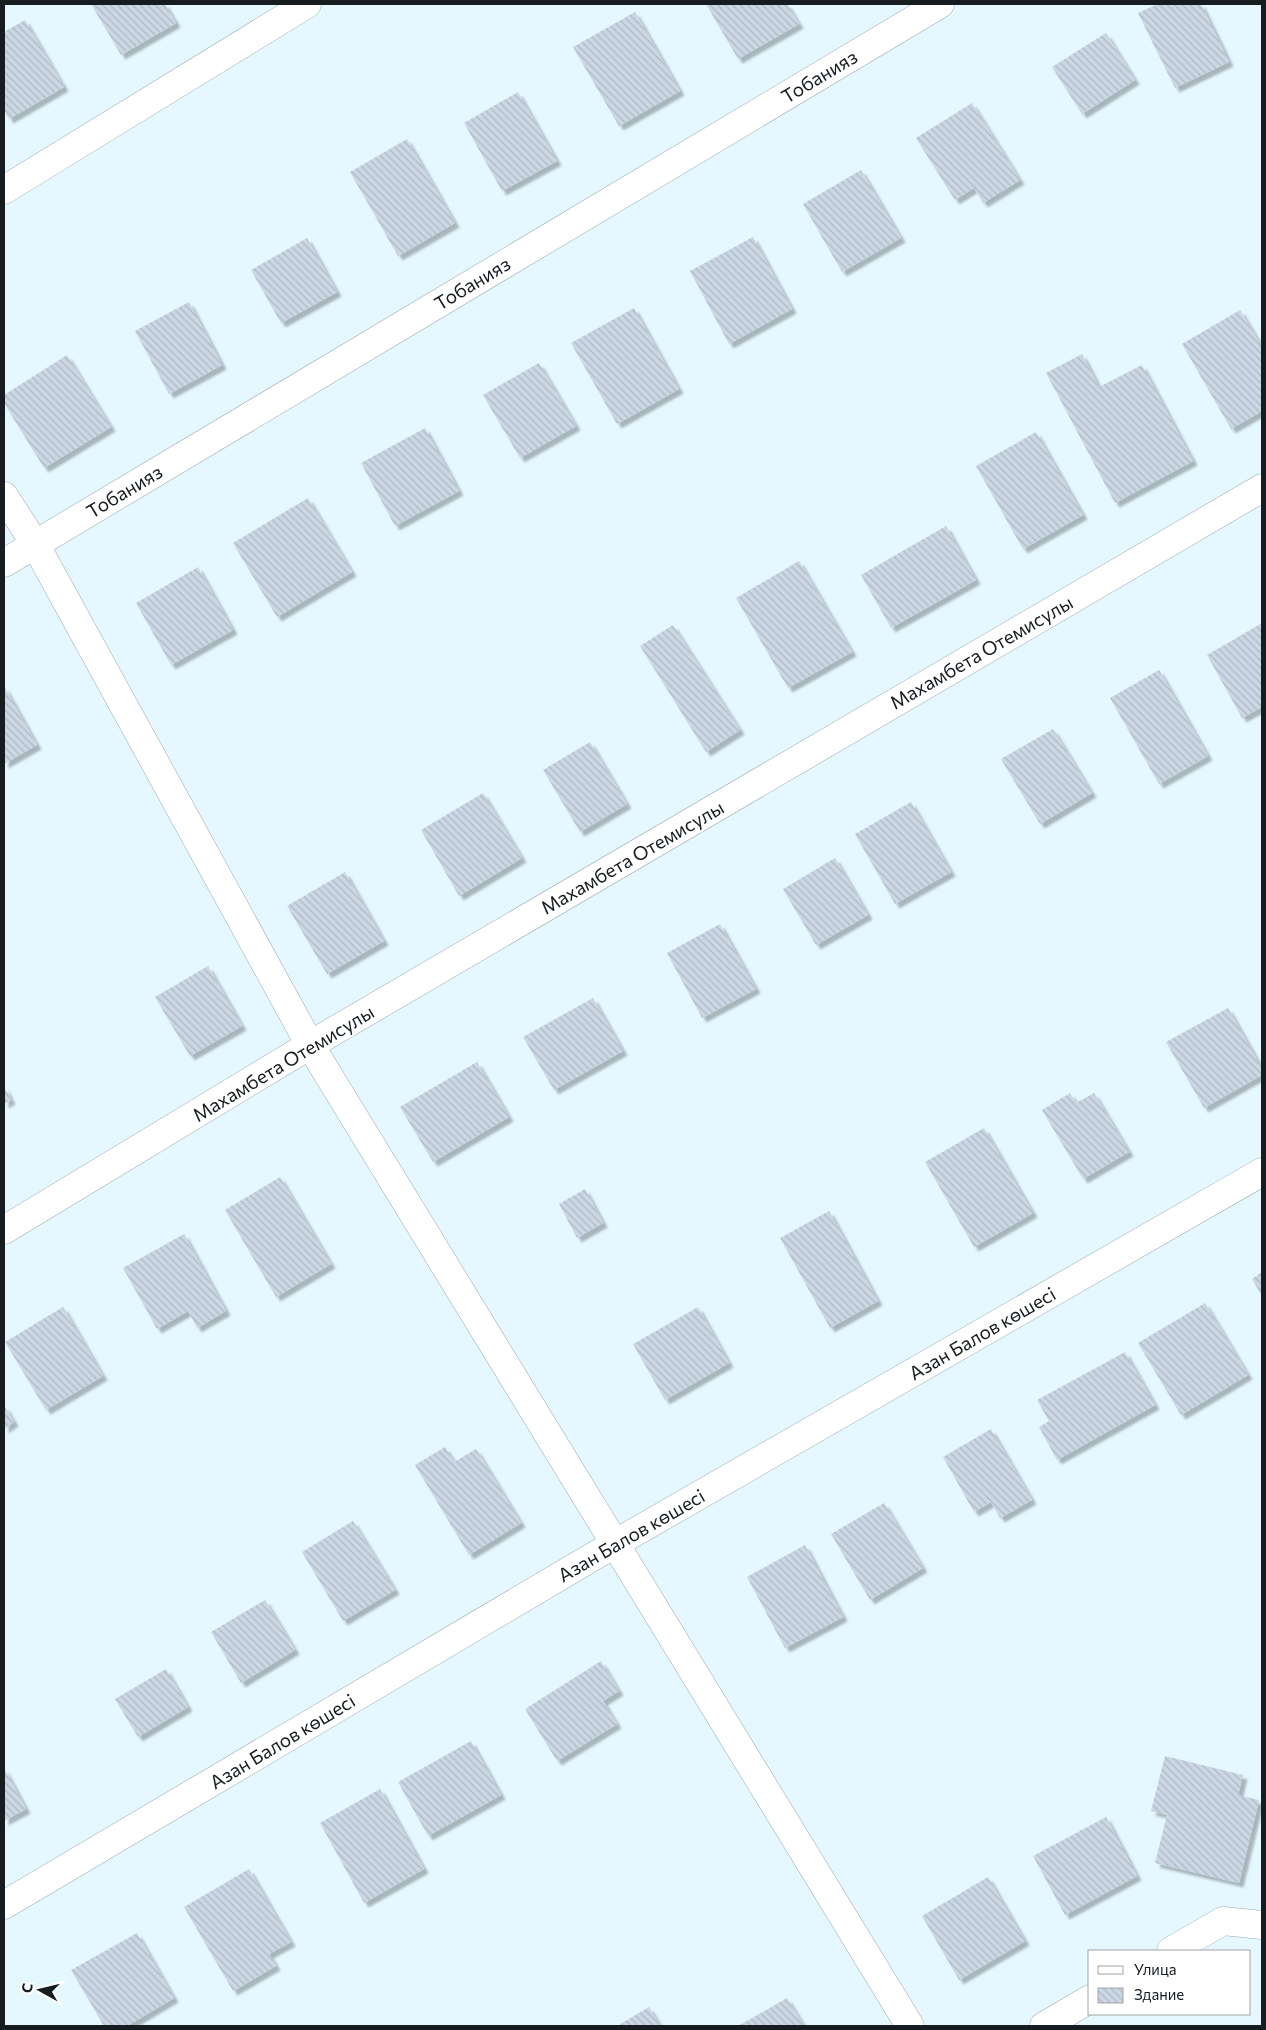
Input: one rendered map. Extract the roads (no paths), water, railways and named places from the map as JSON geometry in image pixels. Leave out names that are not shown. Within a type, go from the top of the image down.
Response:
[{"type":"street","points":[[4,190],[307,4]]},
{"type":"street","name":"Тобанияз","points":[[4,563],[940,4]]},
{"type":"street","name":"Махамбета Отемисулы","points":[[4,1230],[310,1046],[1262,488]]},
{"type":"street","points":[[4,496],[35,544],[310,1046],[910,2026]]},
{"type":"street","name":"Азан Балов көшесі","points":[[4,1905],[616,1543],[1262,1172]]},
{"type":"street","points":[[1173,1950],[1223,1921],[1262,1925]]},
{"type":"street","points":[[1044,2026],[1088,2000]]}]
